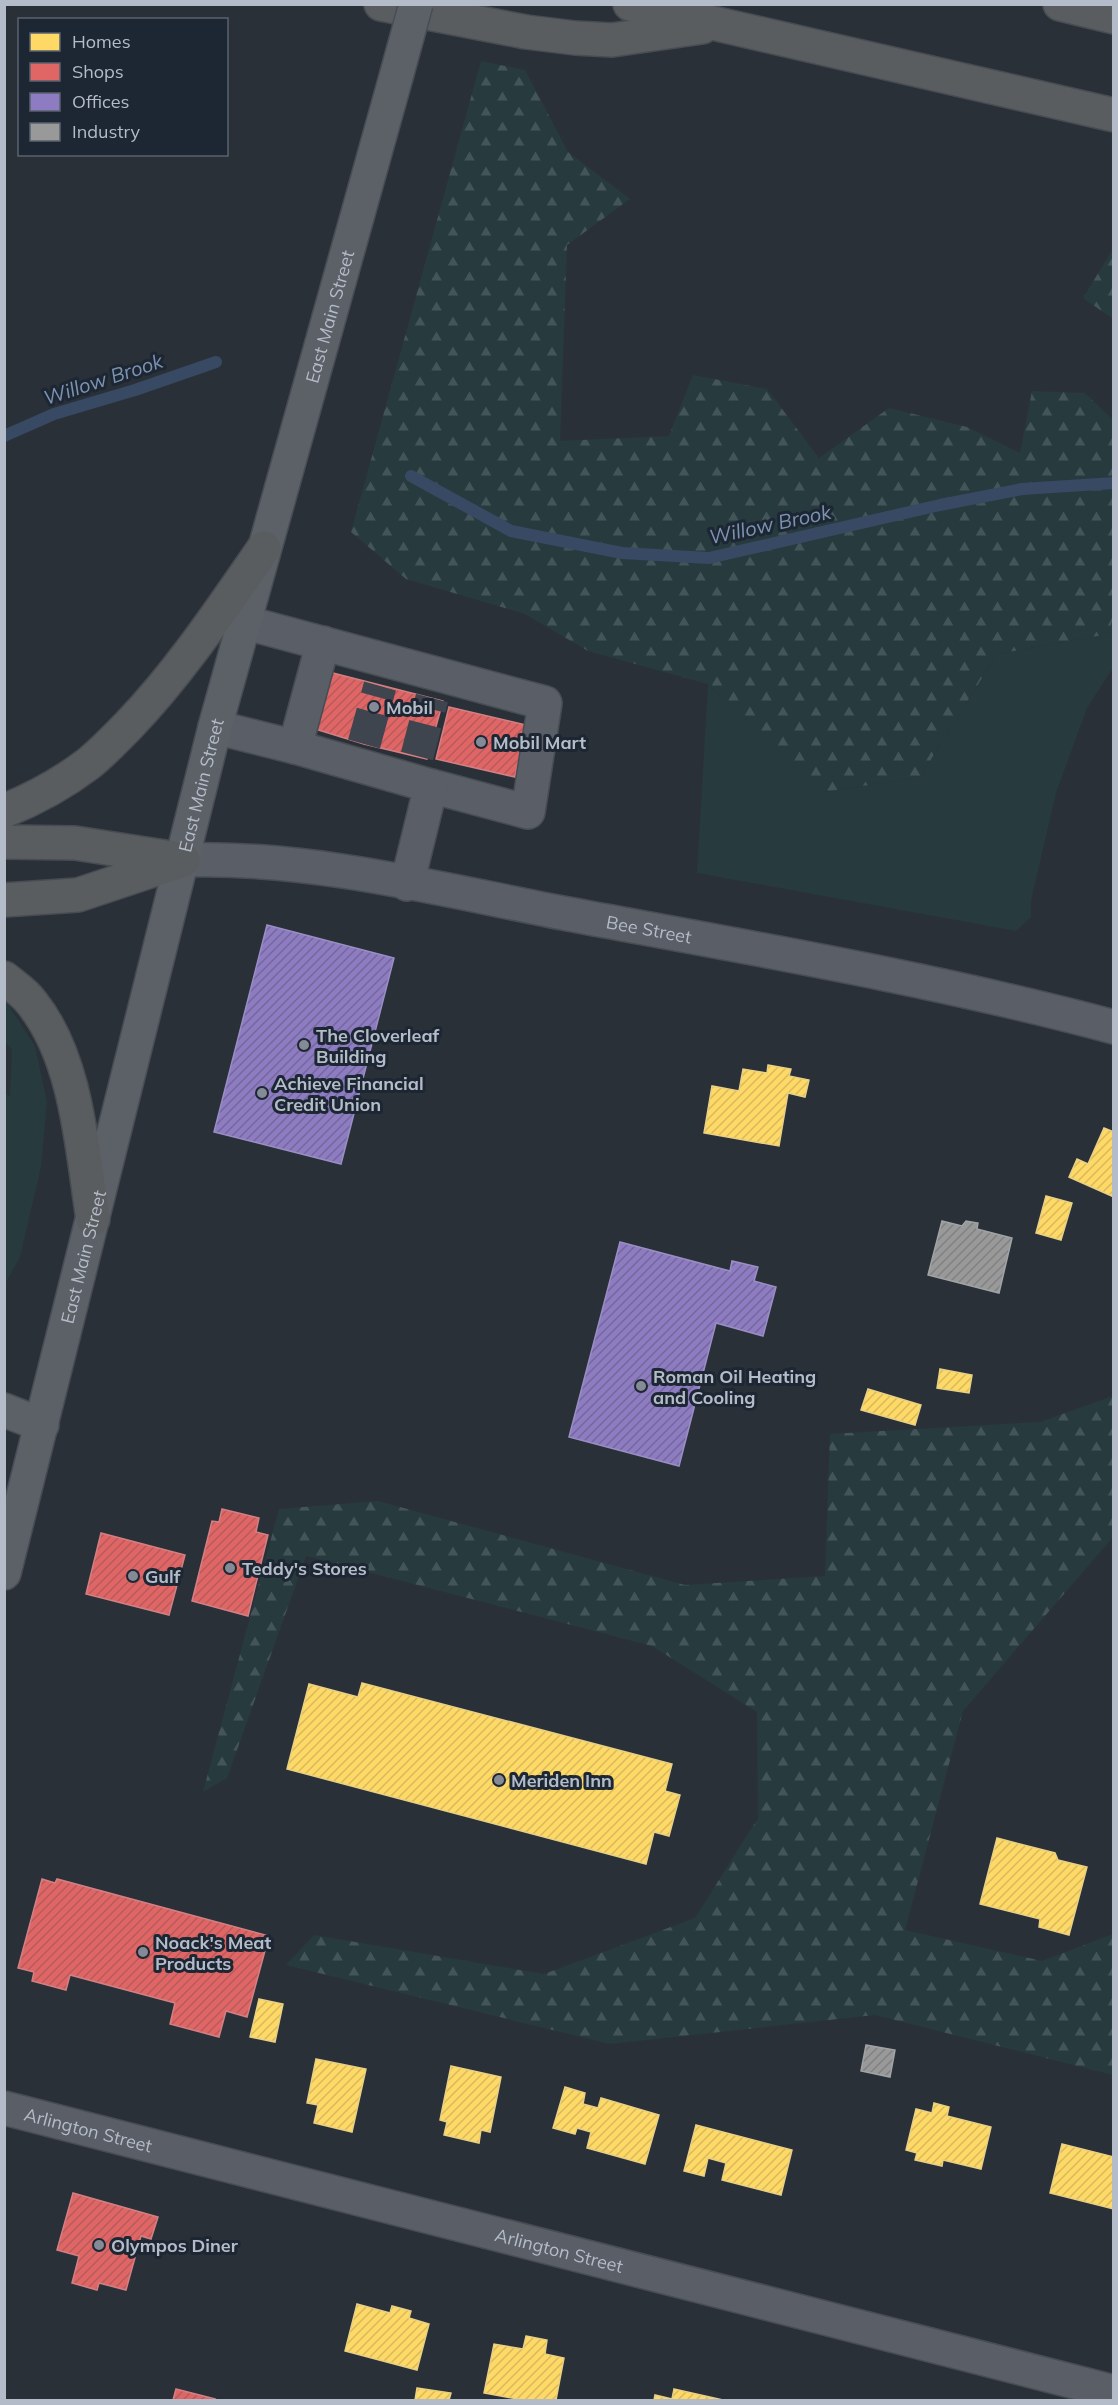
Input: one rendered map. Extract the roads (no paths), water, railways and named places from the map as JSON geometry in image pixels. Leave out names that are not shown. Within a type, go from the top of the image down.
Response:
[{"type":"highway","points":[[381,4],[526,32],[575,38],[612,40],[717,24]]},
{"type":"highway","points":[[630,4],[1113,115]]},
{"type":"highway","points":[[1060,4],[1113,17]]},
{"type":"highway","points":[[4,811],[35,797],[73,774],[90,762],[120,734],[165,685],[264,548]]},
{"type":"highway","points":[[4,842],[75,843],[183,860]]},
{"type":"highway","points":[[4,900],[78,895],[183,860]]},
{"type":"highway","points":[[4,978],[30,1000],[58,1046],[79,1132],[93,1219]]},
{"type":"main road","name":"East Main Street","points":[[4,1573],[215,726],[416,4]]},
{"type":"main road","points":[[4,1410],[42,1425]]},
{"type":"street","points":[[215,726],[295,747],[361,754],[528,812],[545,703],[436,686],[383,673],[323,643],[243,622]]},
{"type":"street","points":[[295,747],[323,643]]},
{"type":"street","points":[[407,884],[420,774]]},
{"type":"street","name":"Bee Street","points":[[183,860],[268,861],[316,867],[816,960],[971,992],[1113,1027]]},
{"type":"street","name":"Arlington Street","points":[[4,2108],[1113,2392]]},
{"type":"waterway","name":"Willow Brook","points":[[4,436],[54,414],[135,390],[216,362]]},
{"type":"waterway","name":"Willow Brook","points":[[411,476],[511,531],[622,553],[709,558],[940,505],[1022,489],[1114,483]]},
{"type":"tunnel","points":[[364,744],[380,686]]},
{"type":"tunnel","points":[[417,756],[432,698]]},
{"type":"place","name":"Mobil","points":[[374,707]]},
{"type":"place","name":"Mobil Mart","points":[[481,742]]},
{"type":"place","name":"The Cloverleaf Building","points":[[304,1045]]},
{"type":"place","name":"Achieve Financial Credit Union","points":[[262,1093]]},
{"type":"place","name":"Roman Oil Heating and Cooling","points":[[641,1386]]},
{"type":"place","name":"Teddy's Stores","points":[[230,1568]]},
{"type":"place","name":"Gulf","points":[[133,1576]]},
{"type":"place","name":"Meriden Inn","points":[[499,1780]]},
{"type":"place","name":"Noack's Meat Products","points":[[143,1952]]},
{"type":"place","name":"Olympos Diner","points":[[99,2245]]}]
